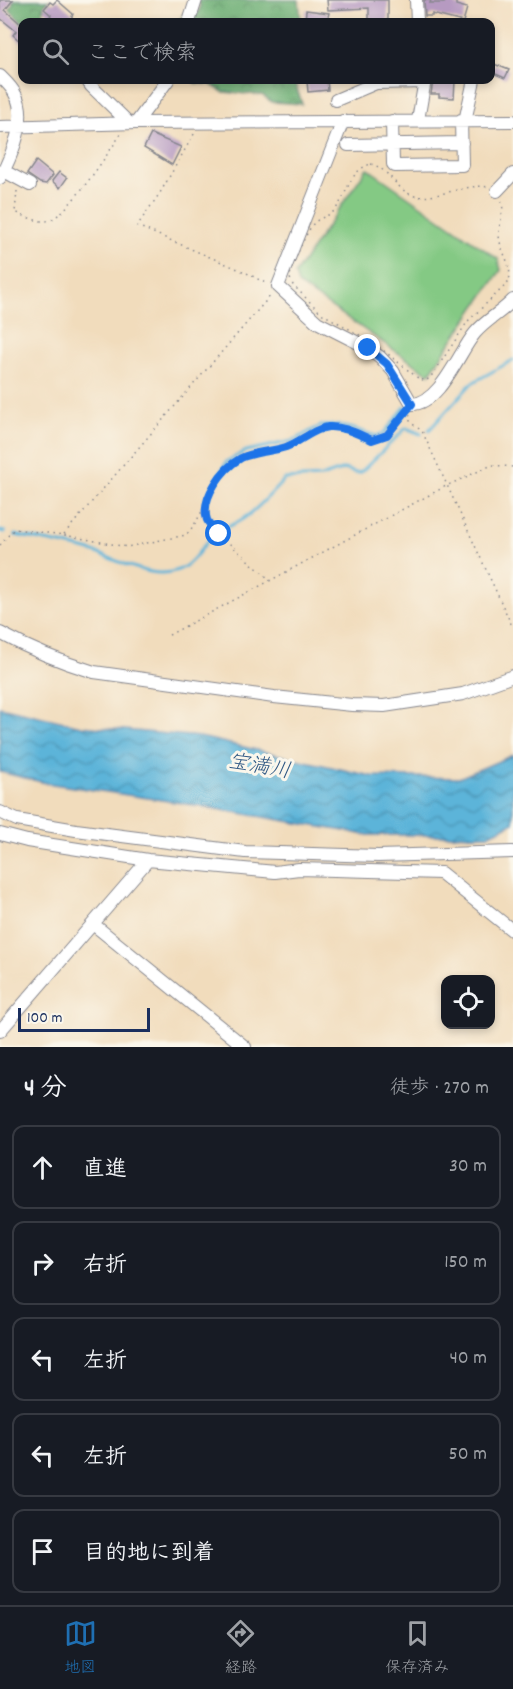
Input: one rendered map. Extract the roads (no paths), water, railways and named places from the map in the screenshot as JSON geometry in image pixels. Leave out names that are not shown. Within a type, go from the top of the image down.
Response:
[{"type":"street","points":[[190,18],[196,0]]},
{"type":"street","points":[[416,0],[417,18]]},
{"type":"street","points":[[0,76],[16,94],[20,104],[18,127],[12,152],[2,175],[24,182]]},
{"type":"street","points":[[90,84],[132,123]]},
{"type":"street","points":[[132,123],[165,84]]},
{"type":"street","points":[[336,100],[366,84]]},
{"type":"street","points":[[418,120],[424,84]]},
{"type":"street","points":[[392,120],[394,166],[462,165],[463,121],[473,84]]},
{"type":"street","points":[[343,121],[277,287],[316,322],[368,348],[380,357],[393,371],[415,404],[430,396],[447,376],[464,346],[476,332],[513,300]]},
{"type":"street","points":[[0,127],[195,122],[513,121]]},
{"type":"street","points":[[348,145],[462,142]]},
{"type":"street","points":[[497,191],[513,174]]},
{"type":"street","points":[[0,633],[41,654],[94,672],[352,705],[384,706],[463,694],[513,676]]},
{"type":"street","points":[[0,812],[17,820],[76,830],[245,852],[378,856],[513,852]]},
{"type":"street","points":[[0,834],[27,841],[148,860],[275,872],[299,869],[441,873],[513,931]]},
{"type":"street","points":[[0,1031],[148,860]]},
{"type":"street","points":[[93,924],[245,1047]]},
{"type":"water","name":"宝満川","points":[[0,707],[81,726],[200,737],[371,776],[459,778],[513,755],[513,823],[488,835],[367,835],[182,803],[46,783],[0,772]]},
{"type":"waterway","points":[[429,430],[472,383],[513,360]]},
{"type":"waterway","points":[[219,475],[227,461],[246,451],[292,441],[320,426],[336,425],[376,436],[384,433],[405,407]]},
{"type":"waterway","points":[[218,530],[247,516],[285,479],[321,477],[344,469],[356,473],[361,472],[406,428],[421,434]]},
{"type":"waterway","points":[[0,531],[5,532]]},
{"type":"waterway","points":[[15,535],[87,550],[135,568],[161,573],[173,572],[184,567],[212,536]]}]
